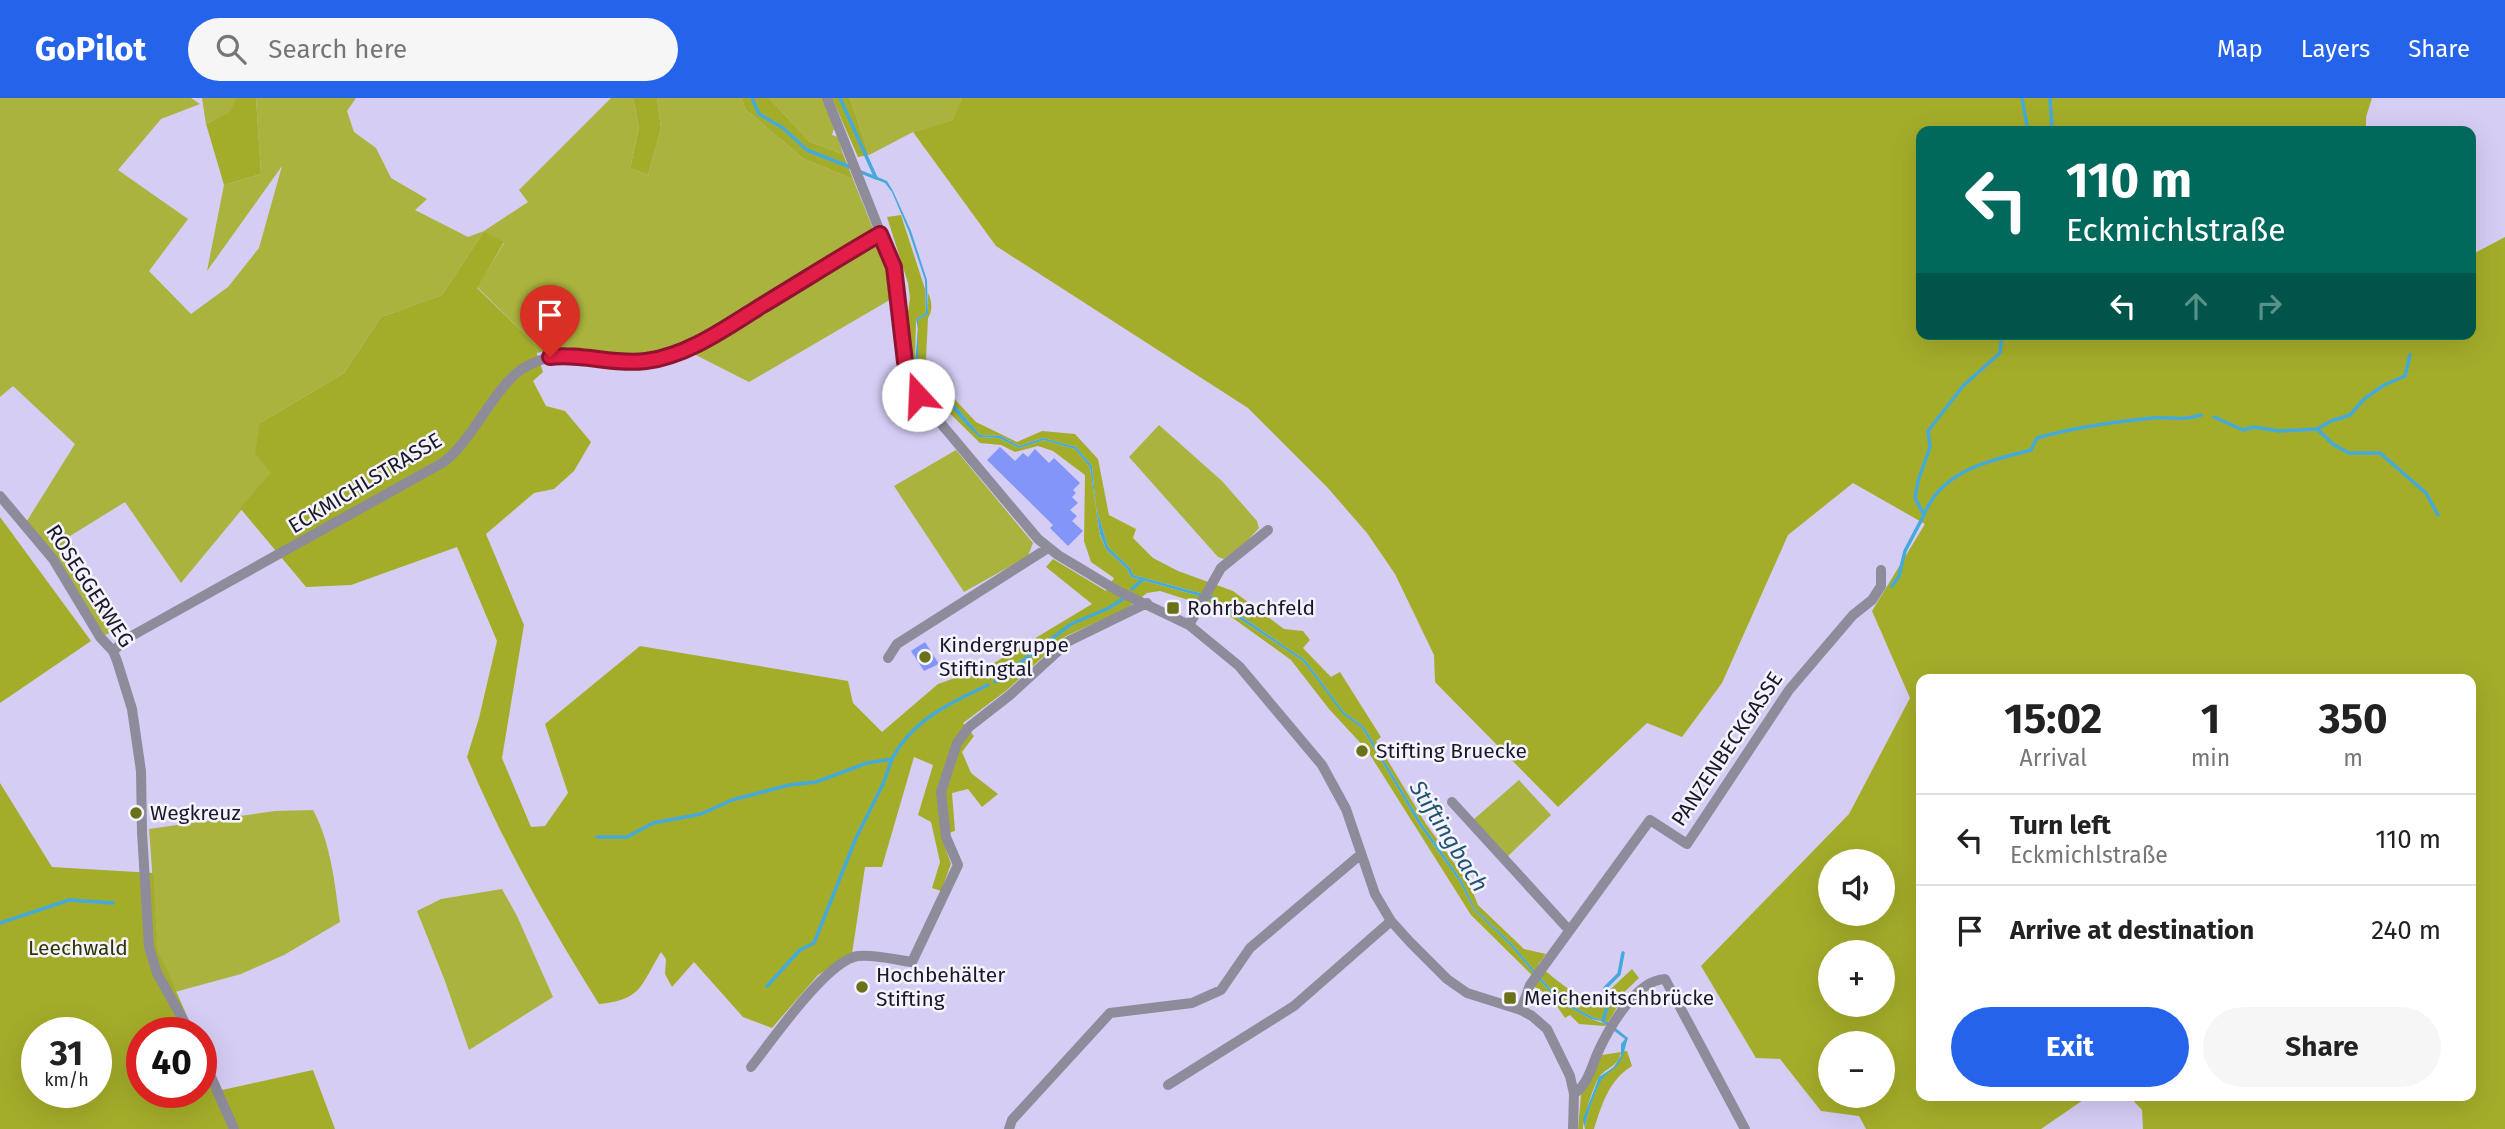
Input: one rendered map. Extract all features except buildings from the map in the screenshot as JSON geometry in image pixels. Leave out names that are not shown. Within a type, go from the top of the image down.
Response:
[{"type":"street","points":[[827,98],[894,267],[905,362],[918,395],[990,479],[1026,527],[1048,548],[1118,591],[1189,625],[1232,659],[1322,765],[1346,809],[1375,894],[1391,921],[1428,961],[1459,987],[1485,1001],[1521,1010],[1541,1022],[1556,1042],[1570,1076],[1574,1094],[1573,1129]]},
{"type":"street","name":"ECKMICHLSTRASSE","points":[[113,650],[128,638],[443,462],[470,437],[510,379],[536,362],[566,355],[623,361],[645,361],[668,356],[722,330],[880,234]]},
{"type":"street","name":"ROSEGGERWEG","points":[[0,496],[53,559],[100,637],[113,650],[132,709],[141,771],[149,947],[158,973],[182,1017]]},
{"type":"street","points":[[1189,625],[1221,568],[1268,530]]},
{"type":"street","points":[[888,658],[897,644],[1048,548]]},
{"type":"street","name":"PANZENBECKGASSE","points":[[1521,1010],[1530,985],[1650,820],[1687,844],[1789,690],[1881,586],[1881,570]]},
{"type":"street","points":[[751,1068],[820,980],[857,956],[912,962],[958,864],[946,837],[941,792],[957,743],[969,727],[1010,695],[1069,640],[1147,603]]},
{"type":"street","points":[[1452,802],[1569,930]]},
{"type":"street","points":[[1009,1129],[1012,1120],[1110,1013],[1192,1003],[1222,990],[1250,948],[1360,855]]},
{"type":"street","points":[[1168,1085],[1294,1006],[1391,921]]},
{"type":"street","points":[[1574,1094],[1584,1086],[1613,1024],[1638,992],[1654,979],[1665,979],[1745,1129]]},
{"type":"street","points":[[217,1090],[234,1129]]},
{"type":"green space","points":[[0,98],[191,98],[200,104],[161,119],[118,170],[188,219],[149,271],[191,314],[228,287],[259,248],[282,166],[207,271],[224,185],[261,174],[256,98],[356,98],[347,111],[354,132],[376,148],[391,178],[427,199],[415,210],[468,237],[484,231],[442,295],[381,317],[344,373],[260,423],[272,473],[181,583],[125,502],[70,536],[117,630],[100,637],[25,524],[75,444],[13,386],[0,397]]},
{"type":"green space","points":[[202,98],[238,98],[231,112],[206,124]]},
{"type":"green space","points":[[237,98],[256,98],[261,174],[224,185],[206,124],[230,112]]},
{"type":"green space","points":[[611,98],[633,98],[639,128],[630,168],[648,175],[661,128],[657,98],[742,98],[745,109],[804,159],[853,179],[886,261],[893,298],[749,382],[678,346],[651,355],[614,354],[567,347],[536,353],[533,342],[477,287],[504,243],[484,231],[528,202],[519,190]]},
{"type":"green space","points":[[633,98],[657,98],[661,128],[648,175],[630,168],[639,128]]},
{"type":"green space","points":[[742,98],[769,98],[810,142],[843,154],[853,179],[804,159],[745,109]]},
{"type":"green space","points":[[769,98],[823,98],[835,125],[832,135],[838,137],[843,154],[810,142]]},
{"type":"green space","points":[[832,98],[850,98],[869,155],[858,157]]},
{"type":"green space","points":[[850,98],[962,98],[954,120],[913,132],[869,155]]},
{"type":"green space","points":[[962,98],[2372,98],[2366,126],[1916,126],[1916,340],[2476,340],[2476,252],[2505,237],[2505,1129],[2143,1129],[2142,1110],[2134,1101],[2476,1101],[2476,674],[1916,674],[1916,1101],[2082,1101],[2041,1129],[1866,1129],[1859,1116],[1821,1111],[1819,1108],[1895,1108],[1895,1031],[1818,1031],[1818,1107],[1780,1059],[1756,1058],[1701,966],[1849,814],[1910,698],[1872,611],[1925,524],[1853,483],[1788,535],[1722,683],[1682,737],[1647,723],[1558,807],[1435,682],[1434,655],[1395,574],[1367,533],[1327,487],[1248,408],[996,246],[913,132],[953,120]]},
{"type":"green space","points":[[901,215],[925,289],[926,313],[916,319],[915,362],[979,437],[999,438],[1019,448],[1044,440],[1075,449],[1090,467],[1100,535],[1106,549],[1128,570],[1131,577],[1210,599],[1303,661],[1343,713],[1362,728],[1420,826],[1460,882],[1474,910],[1509,944],[1558,1001],[1606,1024],[1605,1026],[1579,1024],[1570,1015],[1565,1018],[1550,996],[1533,986],[1537,980],[1471,915],[1367,750],[1329,709],[1291,660],[1223,611],[1160,591],[1147,593],[1126,609],[1066,636],[1007,690],[963,723],[974,736],[962,752],[971,773],[998,794],[982,807],[968,789],[952,793],[955,831],[941,835],[951,864],[941,891],[932,888],[940,862],[931,822],[918,815],[933,765],[914,757],[882,867],[865,867],[852,954],[818,975],[772,1028],[743,1017],[694,962],[672,987],[665,974],[666,959],[661,952],[638,990],[623,999],[599,1004],[528,883],[495,820],[467,757],[497,641],[457,547],[351,585],[306,587],[240,508],[271,473],[255,453],[260,423],[344,373],[381,317],[442,295],[484,231],[504,242],[477,288],[533,342],[543,372],[533,381],[546,406],[565,411],[591,442],[574,471],[554,489],[534,493],[486,534],[524,625],[502,758],[531,827],[545,826],[568,793],[545,724],[640,646],[848,681],[853,703],[882,732],[938,684],[989,666],[1092,604],[1046,567],[1053,559],[1106,591],[1114,578],[1091,562],[1084,541],[1085,475],[1053,451],[1038,446],[1015,452],[1001,445],[980,443],[921,385],[911,363],[906,326],[910,298],[908,283],[887,217]]},
{"type":"green space","points":[[928,293],[931,312],[928,318],[926,358],[945,389],[976,422],[1017,442],[1042,431],[1075,434],[1098,459],[1109,515],[1136,529],[1133,538],[1153,558],[1178,571],[1233,591],[1284,629],[1303,631],[1310,640],[1303,648],[1331,677],[1340,672],[1381,737],[1376,741],[1426,824],[1470,885],[1478,905],[1524,949],[1546,954],[1538,965],[1575,992],[1599,1000],[1632,969],[1639,978],[1618,998],[1621,1001],[1608,1022],[1592,1017],[1559,999],[1510,942],[1475,909],[1462,881],[1422,824],[1364,727],[1344,712],[1305,660],[1211,596],[1133,575],[1131,569],[1108,547],[1096,507],[1092,466],[1076,447],[1043,438],[1019,446],[1001,436],[980,435],[917,361],[918,320],[928,314]]},
{"type":"green space","points":[[1159,425],[1222,481],[1257,521],[1259,528],[1224,559],[1218,557],[1129,457]]},
{"type":"green space","points":[[956,450],[1033,543],[1028,556],[964,592],[894,486]]},
{"type":"green space","points":[[0,517],[91,641],[0,703]]},
{"type":"green space","points":[[1519,780],[1551,815],[1507,857],[1473,820]]},
{"type":"green space","name":"Leechwald","points":[[0,783],[52,867],[153,873],[158,950],[187,1017],[126,1017],[126,1108],[217,1108],[217,1080],[222,1090],[313,1070],[335,1129],[0,1129]]},
{"type":"green space","points":[[313,810],[328,850],[340,922],[284,955],[241,974],[175,992],[158,950],[149,829],[275,811]]},
{"type":"green space","points":[[502,889],[553,997],[469,1050],[417,911],[441,899]]},
{"type":"green space","points":[[1623,1051],[1627,1051],[1632,1066],[1612,1085],[1594,1129],[1585,1129],[1598,1087]]},
{"type":"green space","points":[[1621,1052],[1616,1063],[1600,1076],[1589,1102],[1583,1129],[1578,1129],[1581,1095],[1602,1055]]},
{"type":"water","points":[[875,176],[887,181],[893,191],[911,231],[927,280],[928,314],[918,320],[918,329],[916,319],[926,313],[925,280],[892,192],[885,183],[875,179]]},
{"type":"water","name":"Stiftingbach","points":[[918,329],[918,361],[980,435],[1001,436],[1019,446],[1043,438],[1076,447],[1092,466],[1096,507],[1108,547],[1131,569],[1133,575],[1211,596],[1305,660],[1344,712],[1364,727],[1422,824],[1462,881],[1475,909],[1510,942],[1559,999],[1592,1017],[1608,1022],[1628,1038],[1620,1061],[1616,1067],[1603,1078],[1598,1088],[1585,1129],[1583,1119],[1599,1077],[1614,1067],[1621,1056],[1621,1044],[1625,1039],[1601,1021],[1591,1019],[1558,1001],[1509,944],[1474,910],[1460,882],[1420,826],[1362,728],[1343,714],[1303,661],[1210,599],[1131,577],[1128,570],[1106,549],[1100,534],[1090,467],[1075,449],[1044,440],[1019,448],[999,438],[979,437],[915,362]]},
{"type":"waterway","points":[[752,98],[759,114],[783,128],[807,150],[850,167]]},
{"type":"waterway","points":[[840,98],[876,178]]},
{"type":"waterway","points":[[2022,98],[2027,126]]},
{"type":"waterway","points":[[2050,98],[2052,126]]},
{"type":"waterway","points":[[861,172],[876,178]]},
{"type":"waterway","points":[[1892,586],[1899,576],[1905,551],[1924,515],[1915,498],[1930,447],[1928,431],[1963,386],[2000,353],[2001,340]]},
{"type":"waterway","points":[[2214,417],[2243,430],[2254,427],[2279,431],[2317,429],[2350,415],[2364,399],[2384,385],[2405,376],[2410,355]]},
{"type":"waterway","points":[[1924,515],[1942,487],[1955,478],[1999,458],[2031,450],[2037,438],[2108,423],[2201,415]]},
{"type":"waterway","points":[[2317,429],[2334,445],[2349,453],[2380,453],[2426,493],[2438,515]]},
{"type":"waterway","points":[[1132,589],[1143,579]]},
{"type":"waterway","points":[[995,682],[1071,624],[1109,608],[1124,598]]},
{"type":"waterway","points":[[597,837],[627,837],[653,823],[701,814],[732,800],[789,785],[816,782],[867,763],[892,759],[900,745],[921,723],[946,706],[988,685]]},
{"type":"waterway","points":[[767,986],[800,950],[814,943],[856,838],[883,784],[892,759]]},
{"type":"waterway","points":[[0,923],[69,900],[113,903]]},
{"type":"waterway","points":[[1603,1020],[1607,1008],[1605,988],[1619,974],[1623,953]]},
{"type":"place","name":"Rohrbachfeld","points":[[1173,608]]},
{"type":"place","name":"Kindergruppe Stiftingtal","points":[[925,657]]},
{"type":"place","name":"Stifting Bruecke","points":[[1362,751]]},
{"type":"place","name":"Wegkreuz","points":[[136,813]]},
{"type":"place","name":"Hochbehälter Stifting","points":[[862,987]]},
{"type":"place","name":"Meichenitschbrücke","points":[[1510,998]]},
{"type":"route","points":[[550,357],[580,355],[645,361],[668,356],[722,330],[880,234],[894,267],[905,362],[918,395]]}]
